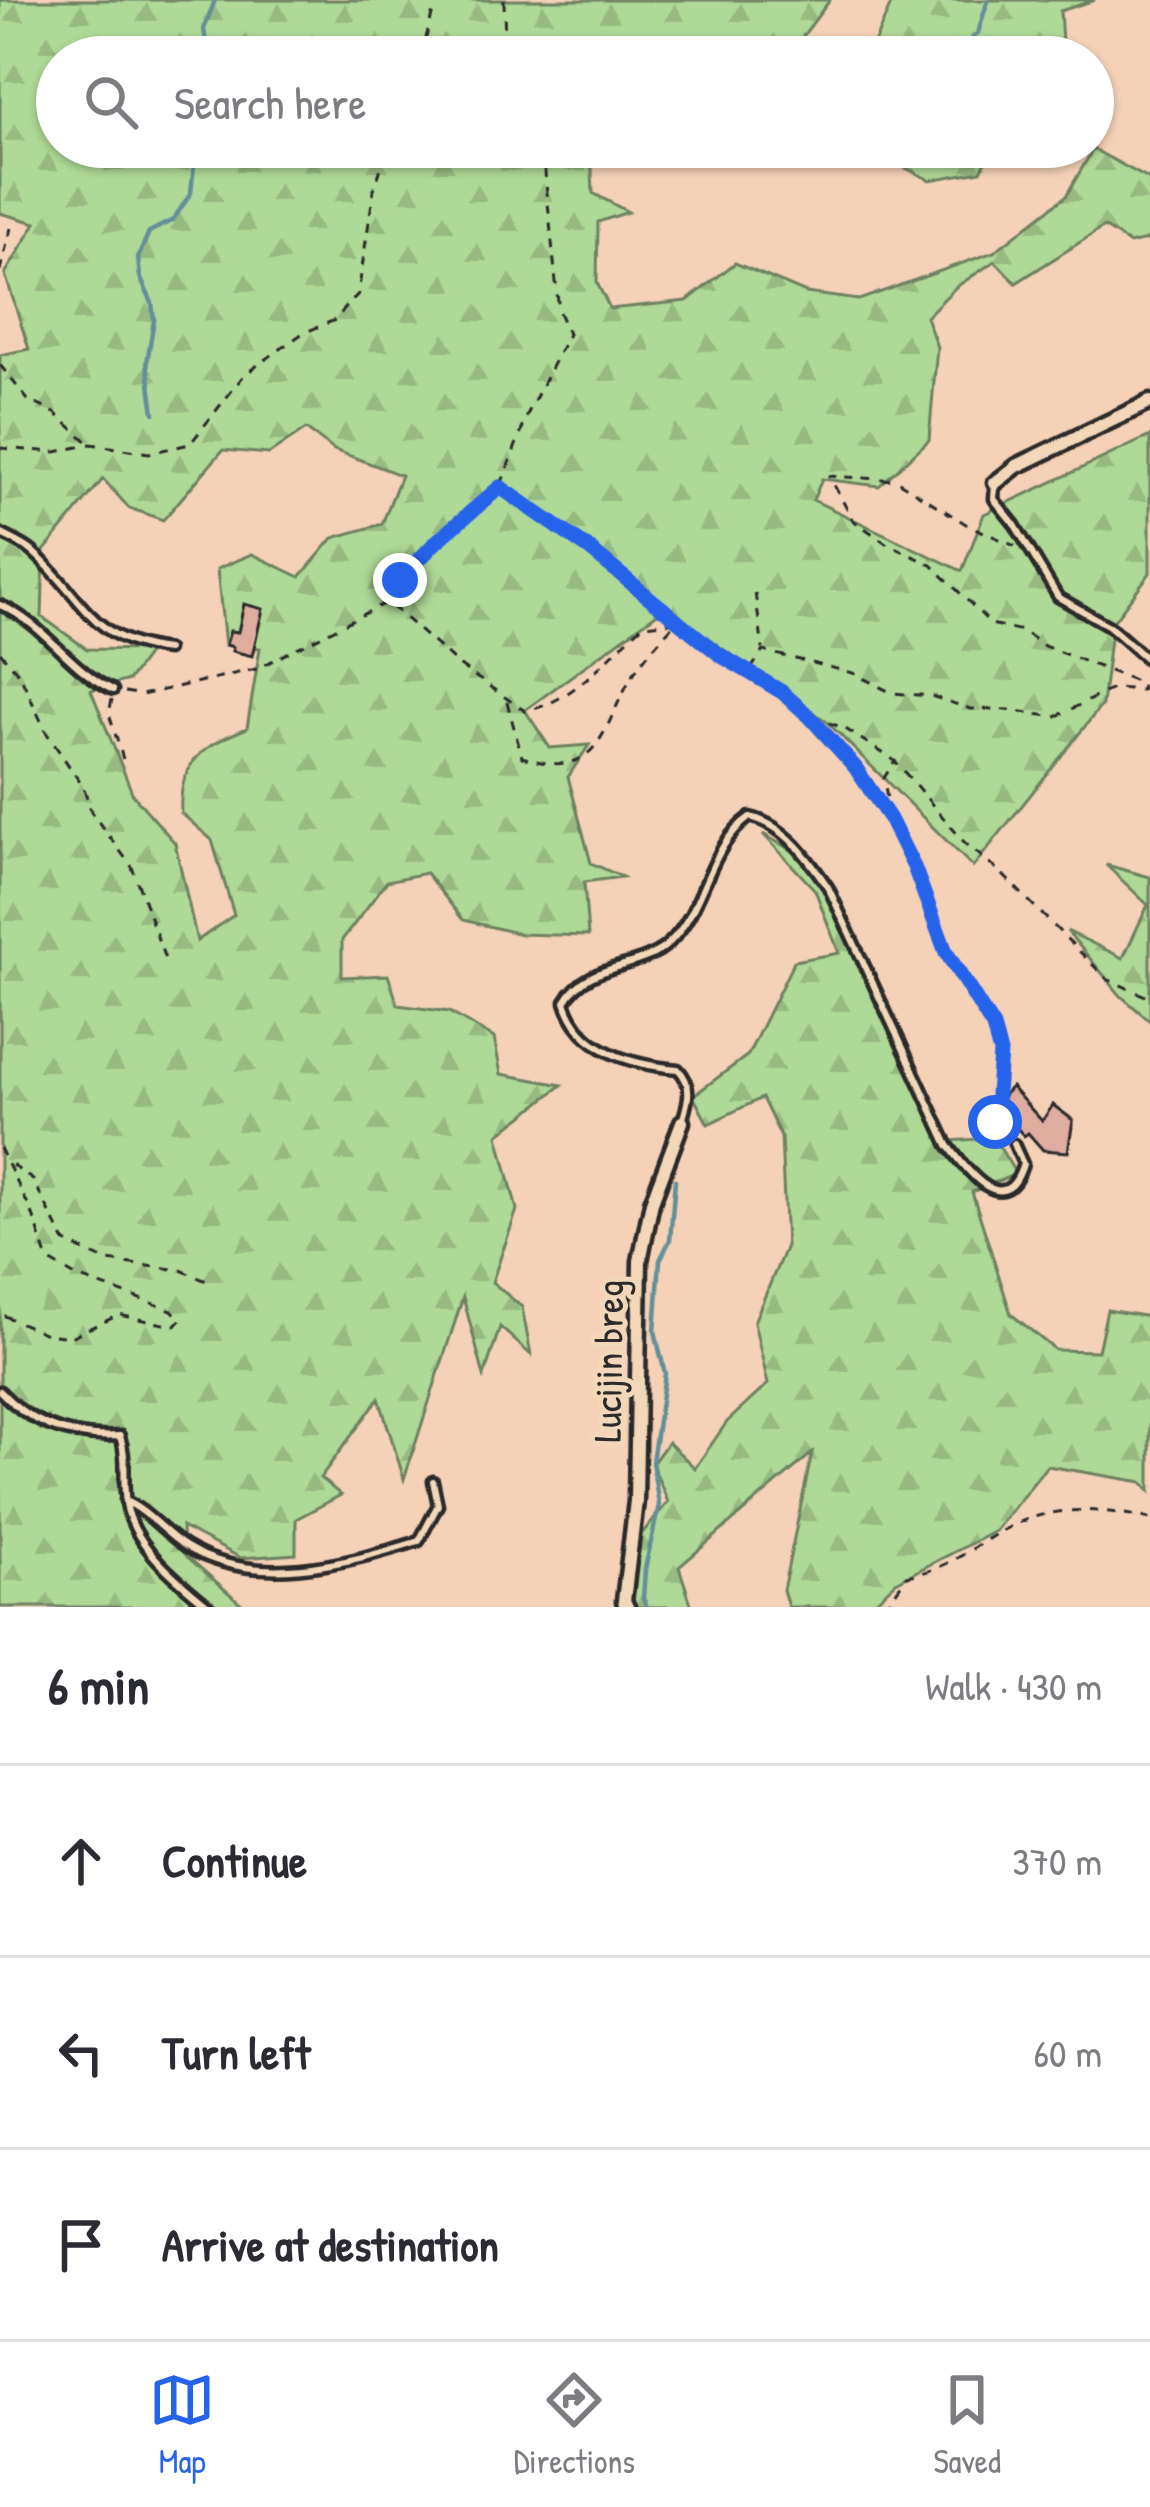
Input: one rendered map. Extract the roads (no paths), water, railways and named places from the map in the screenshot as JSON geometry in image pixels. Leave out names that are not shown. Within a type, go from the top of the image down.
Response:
[{"type":"street","points":[[995,483],[1017,466],[1150,402]]},
{"type":"street","name":"Lucijin breg","points":[[628,1607],[624,1600],[628,1545],[636,1501],[640,1261],[652,1202],[682,1122]]},
{"type":"lane","points":[[995,483],[994,499],[1058,597],[1109,626],[1150,662]]},
{"type":"lane","points":[[0,533],[32,550],[111,633],[133,646],[167,650]]},
{"type":"lane","points":[[0,604],[45,632],[113,690]]},
{"type":"lane","points":[[682,1122],[690,1094],[688,1080],[678,1069],[632,1062],[601,1048],[568,1014],[565,1002],[580,980],[667,945],[696,907],[731,830],[750,817],[784,835],[828,886],[948,1145],[974,1180],[989,1190],[1013,1183],[1022,1164],[1013,1144]]},
{"type":"lane","points":[[0,1391],[20,1413],[49,1427],[119,1436],[127,1456],[125,1501],[131,1521],[150,1549],[210,1607]]},
{"type":"lane","points":[[125,1501],[183,1545],[216,1562],[276,1571],[368,1557],[418,1541],[438,1505],[433,1481]]},
{"type":"waterway","points":[[205,36],[215,0]]},
{"type":"waterway","points":[[975,36],[988,0]]},
{"type":"waterway","points":[[154,413],[147,362],[154,320],[138,258],[149,232],[173,220],[191,193],[194,168]]},
{"type":"waterway","points":[[647,1607],[645,1569],[659,1505],[652,1462],[665,1374],[655,1331],[660,1260],[670,1240],[675,1180]]}]
